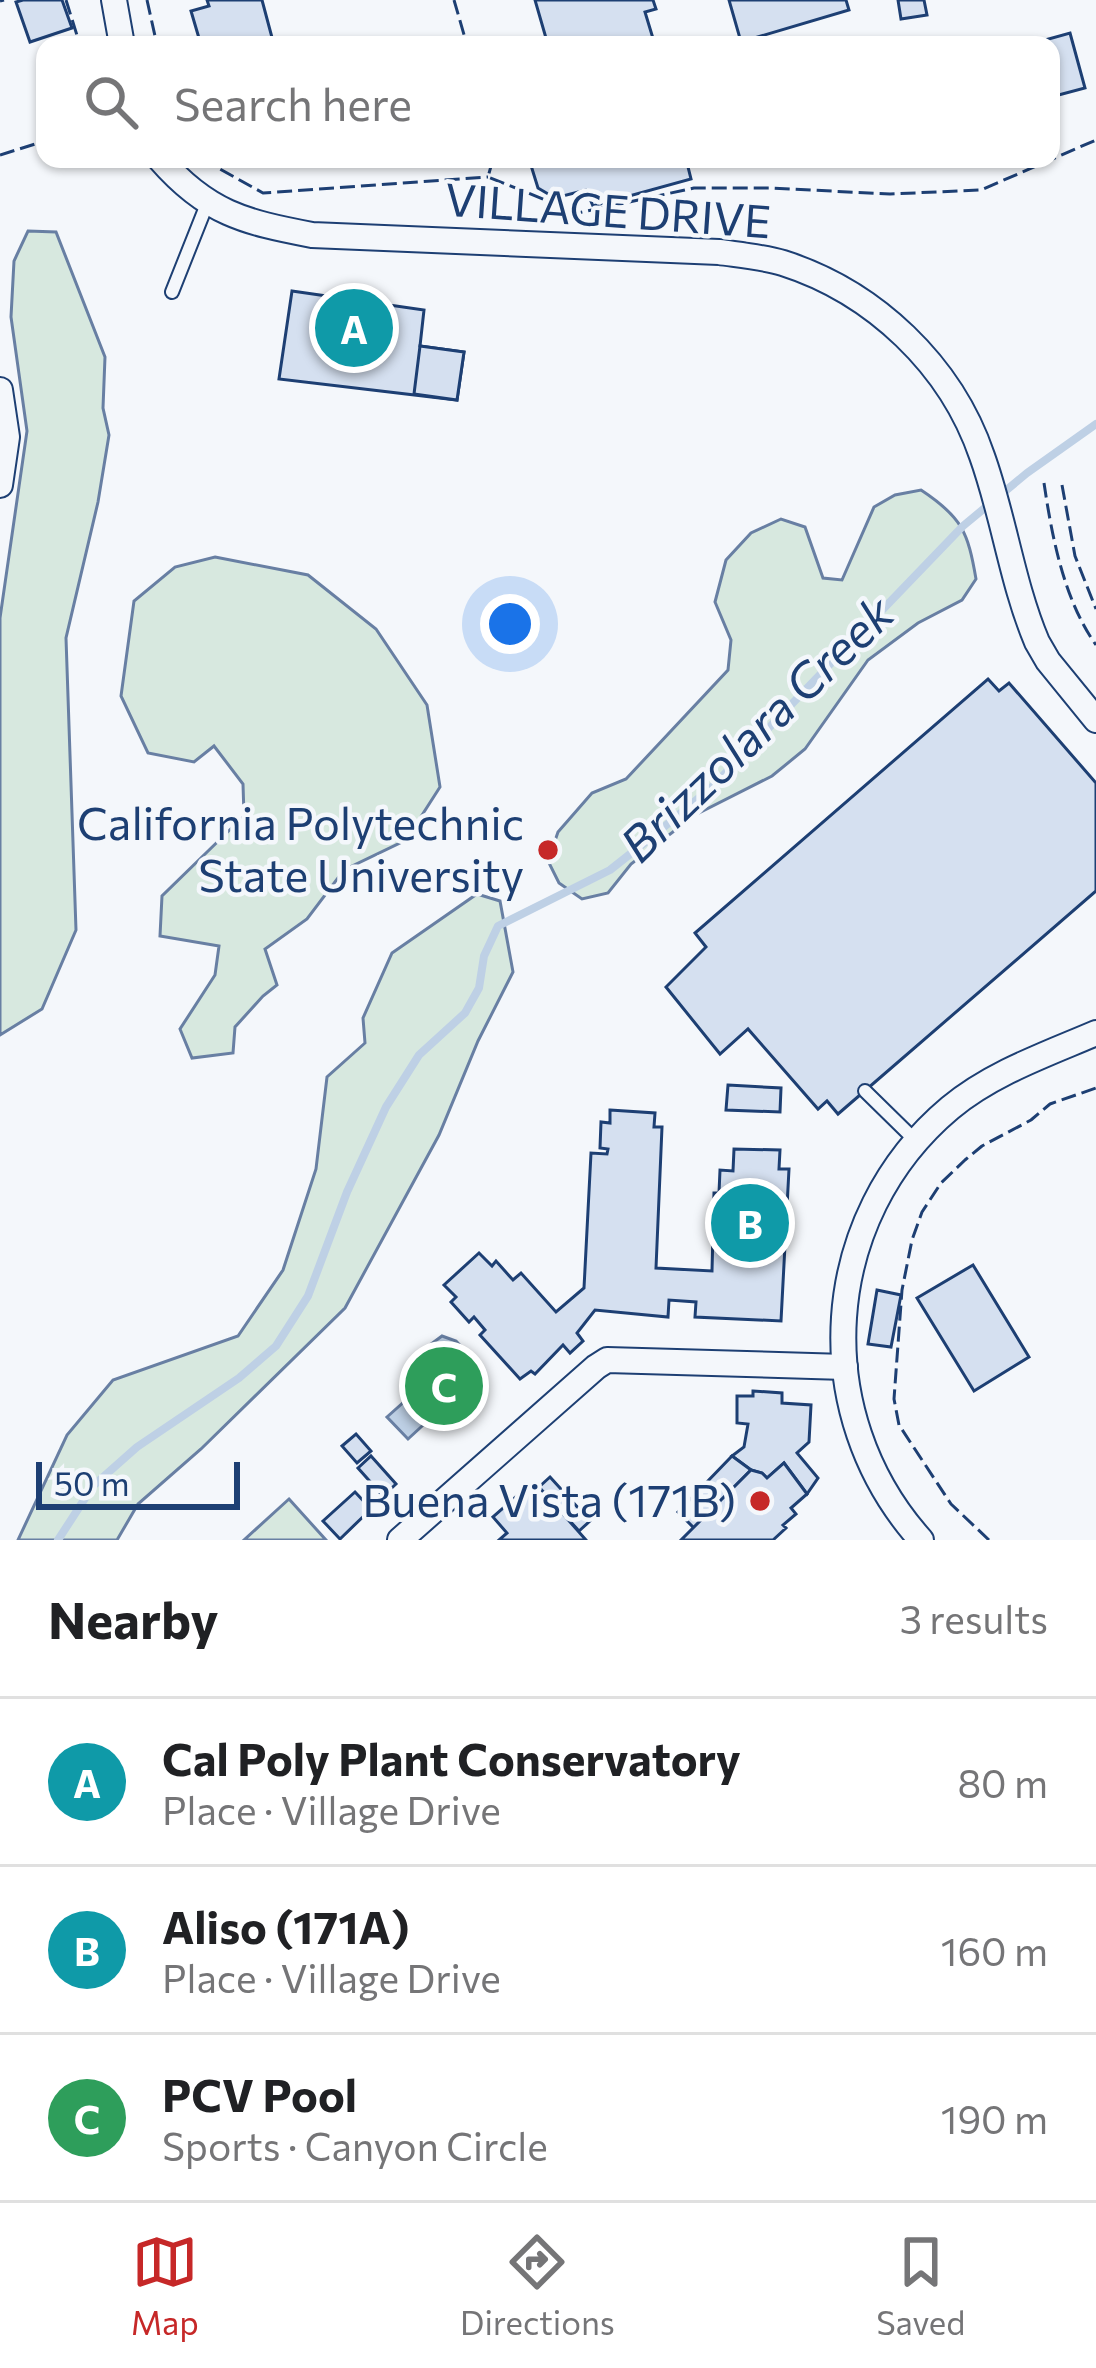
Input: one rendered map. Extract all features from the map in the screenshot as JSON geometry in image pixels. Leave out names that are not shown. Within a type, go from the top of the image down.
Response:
[{"type":"street","points":[[114,0],[120,36]]},
{"type":"street","name":"VILLAGE DRIVE","points":[[169,168],[207,204],[258,224],[312,235],[719,252],[781,262],[847,291],[925,357],[970,423],[1037,642],[1096,720]]},
{"type":"street","points":[[0,390],[7,437],[0,484]]},
{"type":"street","points":[[921,1540],[883,1488],[852,1410],[842,1338],[844,1300],[864,1223],[916,1141],[950,1108],[1005,1073],[1096,1033]]},
{"type":"street","points":[[400,1540],[608,1360],[845,1366]]},
{"type":"lane","points":[[172,292],[207,204]]},
{"type":"lane","points":[[865,1091],[916,1141]]},
{"type":"shaded area","points":[[28,231],[56,232],[105,357],[103,408],[109,435],[66,638],[76,930],[42,1009],[0,1035],[0,618],[27,431],[11,317],[14,261]]},
{"type":"shaded area","points":[[921,490],[946,509],[966,537],[976,579],[962,600],[918,623],[868,660],[805,749],[772,776],[695,815],[631,864],[608,893],[582,899],[559,883],[548,861],[558,832],[592,793],[626,779],[728,670],[731,640],[715,602],[726,560],[751,533],[781,519],[805,527],[823,578],[842,580],[874,507],[895,495]]},
{"type":"shaded area","points":[[215,557],[308,575],[376,629],[427,705],[440,787],[406,840],[344,870],[307,919],[265,949],[277,985],[235,1027],[233,1053],[192,1058],[180,1029],[215,975],[219,946],[160,936],[162,896],[244,816],[243,784],[214,746],[194,762],[148,753],[121,696],[134,601],[175,567]]},
{"type":"shaded area","points":[[477,894],[500,901],[513,972],[439,1135],[345,1308],[138,1504],[117,1540],[18,1540],[67,1435],[113,1380],[238,1336],[283,1270],[316,1169],[327,1077],[365,1043],[363,1018],[392,953]]},
{"type":"shaded area","points":[[289,1499],[326,1540],[244,1540]]},
{"type":"water","points":[[442,1336],[456,1341],[483,1370],[408,1439],[387,1417],[424,1384],[431,1344]]},
{"type":"building","points":[[62,0],[72,28],[36,36],[30,42],[16,2]]},
{"type":"building","points":[[207,0],[262,0],[272,36],[198,36],[191,11],[209,6]]},
{"type":"building","points":[[535,0],[653,0],[656,9],[645,12],[652,36],[545,36]]},
{"type":"building","points":[[729,0],[846,0],[849,10],[761,36],[739,36]]},
{"type":"building","points":[[898,0],[924,0],[927,15],[901,19]]},
{"type":"building","points":[[1070,33],[1085,88],[1060,95],[1060,36]]},
{"type":"building","points":[[532,168],[688,168],[691,179],[593,206],[586,190],[555,198],[538,188]]},
{"type":"building","points":[[292,291],[424,310],[420,346],[464,352],[457,400],[279,379]]},
{"type":"building","points":[[420,346],[464,352],[457,400],[414,394]]},
{"type":"building","points":[[988,679],[999,691],[1009,683],[1096,783],[1096,891],[838,1114],[827,1101],[818,1109],[748,1029],[720,1054],[666,987],[706,947],[695,933]]},
{"type":"building","points":[[728,1085],[781,1088],[780,1112],[726,1110]]},
{"type":"building","points":[[610,1110],[655,1113],[654,1127],[662,1127],[656,1268],[712,1271],[714,1193],[719,1193],[720,1170],[733,1171],[734,1149],[780,1150],[779,1169],[789,1169],[781,1321],[695,1317],[696,1302],[669,1300],[668,1317],[595,1310],[577,1333],[583,1341],[570,1353],[563,1345],[535,1374],[531,1371],[520,1379],[480,1335],[485,1330],[474,1317],[469,1322],[451,1302],[456,1297],[444,1285],[479,1253],[492,1266],[496,1261],[513,1280],[521,1273],[556,1312],[584,1288],[591,1153],[607,1154],[608,1149],[600,1148],[601,1122],[610,1123]]},
{"type":"building","points":[[973,1265],[1029,1357],[974,1391],[917,1298]]},
{"type":"building","points":[[877,1290],[901,1295],[891,1347],[868,1344]]},
{"type":"building","points":[[753,1391],[782,1393],[782,1403],[811,1405],[809,1442],[797,1453],[818,1478],[807,1494],[784,1463],[767,1478],[732,1456],[744,1447],[748,1424],[737,1423],[737,1396],[753,1396]]},
{"type":"building","points":[[356,1434],[371,1451],[357,1463],[342,1446]]},
{"type":"building","points":[[371,1456],[396,1484],[383,1496],[358,1468]]},
{"type":"building","points":[[732,1456],[751,1470],[694,1528],[678,1512]]},
{"type":"building","name":"Buena Vista (171B)","points":[[784,1463],[807,1494],[791,1508],[796,1514],[773,1540],[681,1540],[751,1470],[767,1478]]},
{"type":"building","points":[[550,1477],[590,1521],[579,1531],[539,1487]]},
{"type":"building","points":[[528,1486],[542,1501],[547,1496],[586,1540],[499,1540],[507,1533],[493,1517]]},
{"type":"building","points":[[355,1492],[371,1509],[340,1539],[323,1521]]},
{"type":"waterway","name":"Brizzolara Creek","points":[[58,1540],[93,1486],[137,1447],[239,1378],[276,1346],[308,1296],[347,1192],[386,1107],[419,1055],[465,1013],[479,988],[484,956],[498,926],[610,870],[713,786],[963,526],[1096,424]]},
{"type":"fence","points":[[0,1],[4,0]]},
{"type":"fence","points":[[66,0],[77,36]]},
{"type":"fence","points":[[147,0],[155,36]]},
{"type":"fence","points":[[454,0],[464,36]]},
{"type":"fence","points":[[1060,156],[1096,140]]},
{"type":"fence","points":[[0,155],[36,144]]},
{"type":"fence","points":[[218,168],[263,193],[488,177]]},
{"type":"fence","points":[[490,168],[488,177],[578,213],[694,188],[890,194],[981,190],[1032,168]]},
{"type":"fence","points":[[1044,483],[1068,588],[1096,645]]},
{"type":"fence","points":[[1062,485],[1075,556],[1096,609]]},
{"type":"fence","points":[[989,1540],[951,1504],[899,1425],[894,1399],[902,1290],[912,1240],[922,1212],[941,1183],[965,1160],[1050,1104],[1096,1088]]},
{"type":"place","name":"Cal Poly Plant Conservatory","points":[[354,328]]},
{"type":"place","name":"California Polytechnic State University","points":[[548,850]]},
{"type":"place","name":"Aliso (171A)","points":[[750,1223]]},
{"type":"place","name":"PCV Pool","points":[[444,1386]]},
{"type":"place","name":"Buena Vista (171B)","points":[[760,1501]]}]
